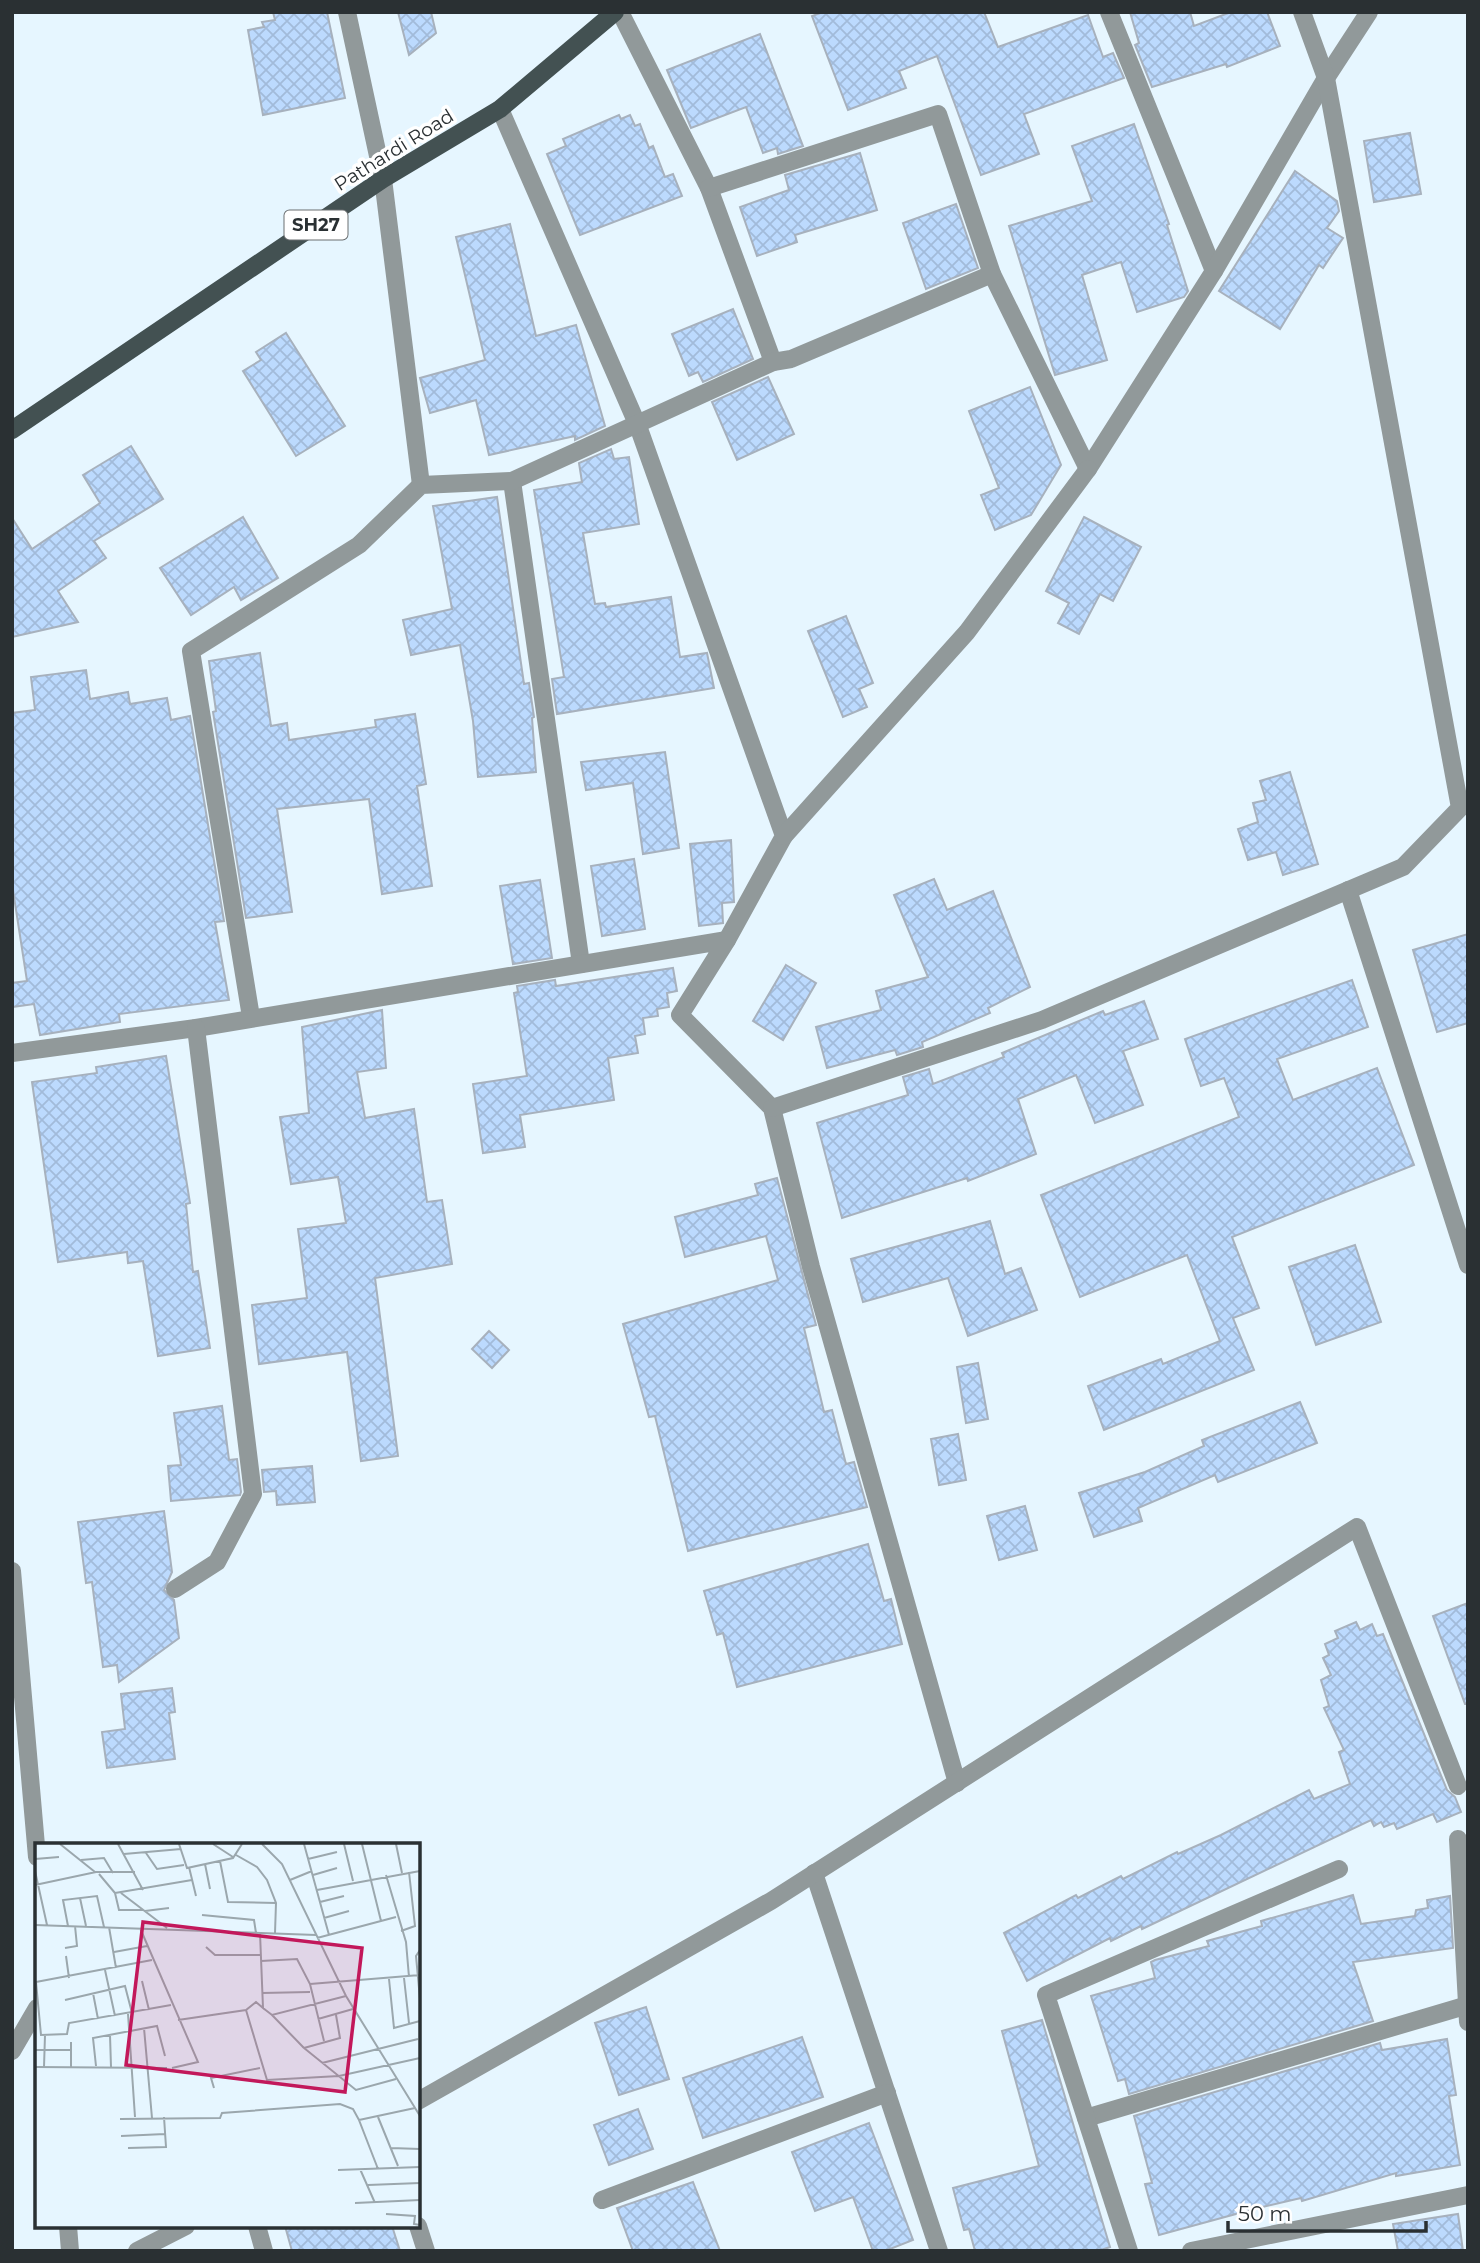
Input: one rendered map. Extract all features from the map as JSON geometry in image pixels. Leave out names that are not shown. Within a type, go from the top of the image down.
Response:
[{"type":"main road","name":"Pathardi Road","points":[[12,430],[383,179],[500,109],[615,12]]},
{"type":"street","points":[[346,12],[383,179],[421,485]]},
{"type":"street","points":[[620,12],[709,188],[773,362]]},
{"type":"street","points":[[1109,12],[1214,271]]},
{"type":"street","points":[[772,1108],[1042,1020],[1403,867],[1460,808],[1326,78],[1302,12]]},
{"type":"street","points":[[957,1783],[811,1267],[772,1108],[680,1015],[727,940],[784,836],[968,632],[1088,469],[1214,271],[1326,78],[1369,12]]},
{"type":"street","points":[[500,109],[638,426],[784,836]]},
{"type":"street","points":[[709,188],[938,114],[992,274],[1088,469]]},
{"type":"street","points":[[251,1017],[191,651],[359,545],[421,485],[512,481],[638,426],[773,362],[790,359],[992,274]]},
{"type":"street","points":[[512,481],[581,964]]},
{"type":"street","points":[[1348,890],[1468,1265]]},
{"type":"street","points":[[12,1053],[196,1028],[727,940]]},
{"type":"street","points":[[176,1589],[217,1562],[253,1493],[196,1028]]},
{"type":"street","points":[[420,2100],[814,1873],[1357,1527],[1458,1786]]},
{"type":"street","points":[[12,1571],[36,1843]]},
{"type":"street","points":[[1086,2119],[1467,2010],[1458,1839]]},
{"type":"street","points":[[1129,2251],[1046,1995],[1339,1869]]},
{"type":"street","points":[[814,1873],[939,2251]]},
{"type":"street","points":[[12,2051],[35,2011]]},
{"type":"street","points":[[603,2200],[887,2093]]},
{"type":"street","points":[[1191,2251],[1468,2195]]},
{"type":"street","points":[[68,2228],[71,2251]]},
{"type":"street","points":[[137,2251],[182,2228]]},
{"type":"street","points":[[258,2228],[264,2251]]},
{"type":"street","points":[[419,2228],[426,2251]]},
{"type":"building","points":[[273,12],[327,12],[345,98],[263,115],[248,30],[264,27],[262,22],[275,20]]},
{"type":"building","points":[[398,12],[431,12],[436,33],[409,55]]},
{"type":"building","points":[[823,12],[984,12],[998,47],[1088,15],[1103,57],[1113,53],[1124,78],[1024,114],[1039,154],[981,175],[937,56],[899,71],[906,88],[848,110],[812,16]]},
{"type":"building","points":[[1130,12],[1190,12],[1194,26],[1231,12],[1267,12],[1280,46],[1227,67],[1226,64],[1152,87],[1135,45],[1139,43]]},
{"type":"building","points":[[760,34],[803,146],[778,154],[777,148],[763,153],[746,107],[691,128],[667,70]]},
{"type":"building","points":[[619,115],[621,119],[630,115],[635,126],[640,124],[649,148],[653,146],[665,177],[673,174],[682,196],[580,235],[547,154],[566,146],[563,139]]},
{"type":"building","points":[[1134,124],[1169,224],[1167,225],[1188,291],[1184,297],[1137,312],[1121,262],[1082,275],[1107,360],[1055,375],[1009,226],[1092,201],[1072,146]]},
{"type":"building","points":[[1410,133],[1421,194],[1374,202],[1364,141]]},
{"type":"building","points":[[860,153],[877,210],[795,235],[797,242],[757,256],[740,207],[789,190],[785,175]]},
{"type":"building","points":[[1295,171],[1337,201],[1339,211],[1327,228],[1343,238],[1323,268],[1319,265],[1280,329],[1219,291]]},
{"type":"building","points":[[956,204],[978,268],[926,289],[903,223]]},
{"type":"building","points":[[510,224],[536,336],[576,325],[605,426],[575,440],[575,436],[489,455],[476,400],[430,413],[420,378],[485,360],[456,237]]},
{"type":"building","points":[[733,309],[753,359],[703,382],[698,372],[689,376],[672,334]]},
{"type":"building","points":[[286,333],[345,426],[296,456],[243,371],[261,360],[256,352]]},
{"type":"building","points":[[768,377],[794,434],[737,460],[712,402]]},
{"type":"building","points":[[1030,387],[1061,465],[1031,515],[995,530],[981,495],[999,488],[969,411]]},
{"type":"building","points":[[131,446],[163,499],[94,541],[106,558],[58,591],[78,622],[12,637],[12,518],[32,549],[100,503],[83,475]]},
{"type":"building","points":[[611,449],[614,459],[629,457],[639,524],[583,533],[595,604],[605,603],[606,607],[671,597],[680,657],[707,653],[714,688],[557,714],[552,679],[564,677],[534,490],[582,482],[579,463]]},
{"type":"building","points":[[497,497],[524,684],[529,683],[534,717],[536,772],[478,777],[473,721],[460,645],[411,655],[403,620],[452,609],[433,506]]},
{"type":"building","points":[[243,517],[278,578],[241,600],[234,587],[191,615],[160,568]]},
{"type":"building","points":[[1084,517],[1141,547],[1113,601],[1100,594],[1079,634],[1058,623],[1069,603],[1046,591]]},
{"type":"building","points":[[846,616],[873,683],[859,689],[867,707],[843,717],[808,631]]},
{"type":"building","points":[[260,653],[271,726],[287,723],[289,740],[376,727],[375,720],[415,714],[426,784],[417,786],[432,886],[382,894],[369,799],[277,809],[292,912],[246,918],[213,712],[216,711],[209,661]]},
{"type":"building","points":[[86,670],[90,699],[128,692],[130,704],[167,698],[171,720],[190,716],[224,921],[215,922],[229,1000],[119,1014],[120,1022],[40,1035],[34,1004],[12,1007],[12,983],[27,981],[12,884],[12,713],[35,710],[31,677]]},
{"type":"building","points":[[665,752],[679,848],[643,854],[633,783],[586,790],[581,762]]},
{"type":"building","points":[[1290,772],[1318,864],[1283,875],[1276,852],[1248,860],[1238,829],[1258,822],[1253,803],[1266,800],[1260,781]]},
{"type":"building","points":[[731,840],[734,902],[722,903],[723,923],[699,926],[690,844]]},
{"type":"building","points":[[634,859],[645,929],[602,936],[591,866]]},
{"type":"building","points":[[934,879],[947,910],[993,891],[1030,987],[988,1008],[990,1013],[922,1042],[923,1047],[897,1055],[895,1050],[827,1068],[816,1027],[881,1010],[876,991],[928,977],[894,895]]},
{"type":"building","points":[[540,880],[552,958],[513,964],[500,886]]},
{"type":"building","points":[[1468,934],[1468,1023],[1437,1032],[1413,950]]},
{"type":"building","points":[[786,965],[816,983],[783,1040],[753,1021]]},
{"type":"building","points":[[673,968],[677,991],[667,993],[669,1007],[657,1009],[658,1016],[643,1018],[645,1034],[635,1036],[638,1053],[608,1058],[614,1100],[520,1115],[525,1147],[483,1153],[473,1084],[527,1076],[514,993],[518,992],[517,986],[555,980],[556,986]]},
{"type":"building","points":[[1352,980],[1368,1027],[1277,1059],[1293,1100],[1377,1068],[1414,1165],[1232,1237],[1259,1308],[1233,1318],[1254,1370],[1104,1430],[1088,1386],[1161,1359],[1163,1364],[1220,1341],[1187,1255],[1080,1297],[1041,1195],[1239,1117],[1224,1078],[1201,1086],[1185,1039]]},
{"type":"building","points":[[1144,1001],[1158,1039],[1123,1051],[1143,1105],[1095,1123],[1076,1075],[1018,1099],[1036,1154],[968,1181],[967,1178],[842,1218],[817,1123],[908,1095],[903,1077],[929,1069],[933,1084],[1004,1057],[1002,1053],[1103,1011],[1105,1015]]},
{"type":"building","points":[[382,1010],[386,1068],[357,1072],[365,1118],[414,1109],[427,1202],[442,1200],[452,1264],[375,1278],[398,1456],[361,1461],[347,1352],[259,1364],[252,1305],[307,1298],[298,1229],[346,1223],[338,1177],[291,1184],[280,1117],[309,1113],[302,1027]]},
{"type":"building","points":[[166,1056],[190,1203],[186,1204],[193,1272],[198,1271],[210,1348],[158,1356],[143,1261],[128,1263],[127,1252],[58,1262],[32,1082],[97,1073],[96,1067]]},
{"type":"building","points":[[777,1178],[816,1325],[804,1328],[824,1412],[832,1410],[846,1464],[854,1462],[867,1507],[688,1551],[655,1416],[649,1417],[623,1324],[778,1280],[766,1236],[685,1257],[675,1217],[758,1195],[755,1184]]},
{"type":"building","points":[[990,1221],[1005,1274],[1021,1268],[1037,1310],[968,1336],[948,1278],[863,1302],[851,1259]]},
{"type":"building","points":[[1355,1245],[1381,1322],[1316,1345],[1289,1267]]},
{"type":"building","points":[[489,1331],[509,1350],[492,1368],[472,1349]]},
{"type":"building","points":[[978,1363],[988,1419],[966,1423],[957,1367]]},
{"type":"building","points":[[1300,1402],[1317,1443],[1218,1482],[1215,1475],[1138,1508],[1142,1521],[1094,1537],[1079,1493],[1145,1472],[1204,1446],[1202,1440]]},
{"type":"building","points":[[222,1406],[229,1460],[237,1459],[240,1495],[171,1501],[168,1466],[181,1465],[174,1413]]},
{"type":"building","points":[[958,1434],[966,1480],[939,1485],[931,1439]]},
{"type":"building","points":[[312,1466],[315,1502],[277,1505],[276,1491],[264,1492],[262,1470]]},
{"type":"building","points":[[1025,1506],[1037,1550],[999,1560],[987,1516]]},
{"type":"building","points":[[164,1511],[172,1572],[164,1590],[174,1600],[179,1638],[119,1682],[117,1665],[103,1667],[92,1582],[86,1583],[78,1522]]},
{"type":"building","points":[[868,1544],[884,1601],[891,1599],[902,1644],[737,1687],[723,1633],[717,1635],[704,1591]]},
{"type":"building","points":[[1468,1603],[1468,1704],[1465,1704],[1433,1616]]},
{"type":"building","points":[[1356,1622],[1360,1630],[1372,1624],[1377,1636],[1383,1634],[1447,1790],[1455,1797],[1461,1812],[1437,1822],[1433,1814],[1397,1829],[1394,1823],[1384,1827],[1381,1822],[1374,1826],[1371,1820],[1142,1929],[1141,1926],[1111,1941],[1110,1938],[1027,1981],[1004,1933],[1076,1895],[1078,1898],[1121,1876],[1123,1879],[1177,1852],[1178,1854],[1221,1835],[1309,1790],[1314,1799],[1350,1784],[1339,1752],[1344,1750],[1324,1708],[1329,1706],[1321,1680],[1331,1675],[1323,1658],[1329,1655],[1325,1644],[1338,1638],[1335,1631]]},
{"type":"building","points":[[172,1688],[175,1712],[169,1713],[175,1759],[107,1768],[102,1732],[125,1729],[121,1694]]},
{"type":"building","points":[[1353,1895],[1361,1924],[1415,1916],[1416,1910],[1428,1908],[1427,1900],[1450,1896],[1453,1948],[1353,1962],[1373,2021],[1129,2094],[1125,2079],[1118,2081],[1091,1996],[1155,1978],[1151,1962],[1155,1960],[1209,1946],[1207,1941],[1262,1926],[1261,1921]]},
{"type":"building","points":[[646,2007],[669,2079],[619,2095],[595,2023]]},
{"type":"building","points":[[1042,2020],[1110,2247],[1098,2251],[975,2251],[969,2229],[964,2230],[953,2188],[1039,2166],[1002,2031]]},
{"type":"building","points":[[802,2037],[823,2097],[703,2138],[683,2078]]},
{"type":"building","points":[[1447,2039],[1456,2095],[1449,2096],[1460,2165],[1396,2176],[1396,2173],[1302,2201],[1301,2198],[1258,2208],[1159,2235],[1145,2184],[1152,2183],[1134,2116],[1380,2043],[1382,2050]]},
{"type":"building","points":[[638,2109],[653,2149],[609,2165],[594,2125]]},
{"type":"building","points":[[869,2123],[913,2240],[885,2251],[873,2251],[853,2197],[815,2211],[792,2152]]},
{"type":"building","points":[[693,2182],[720,2251],[633,2251],[617,2208]]},
{"type":"building","points":[[1458,2214],[1463,2251],[1398,2251],[1393,2224]]},
{"type":"building","points":[[286,2228],[393,2228],[400,2251],[292,2251]]}]
